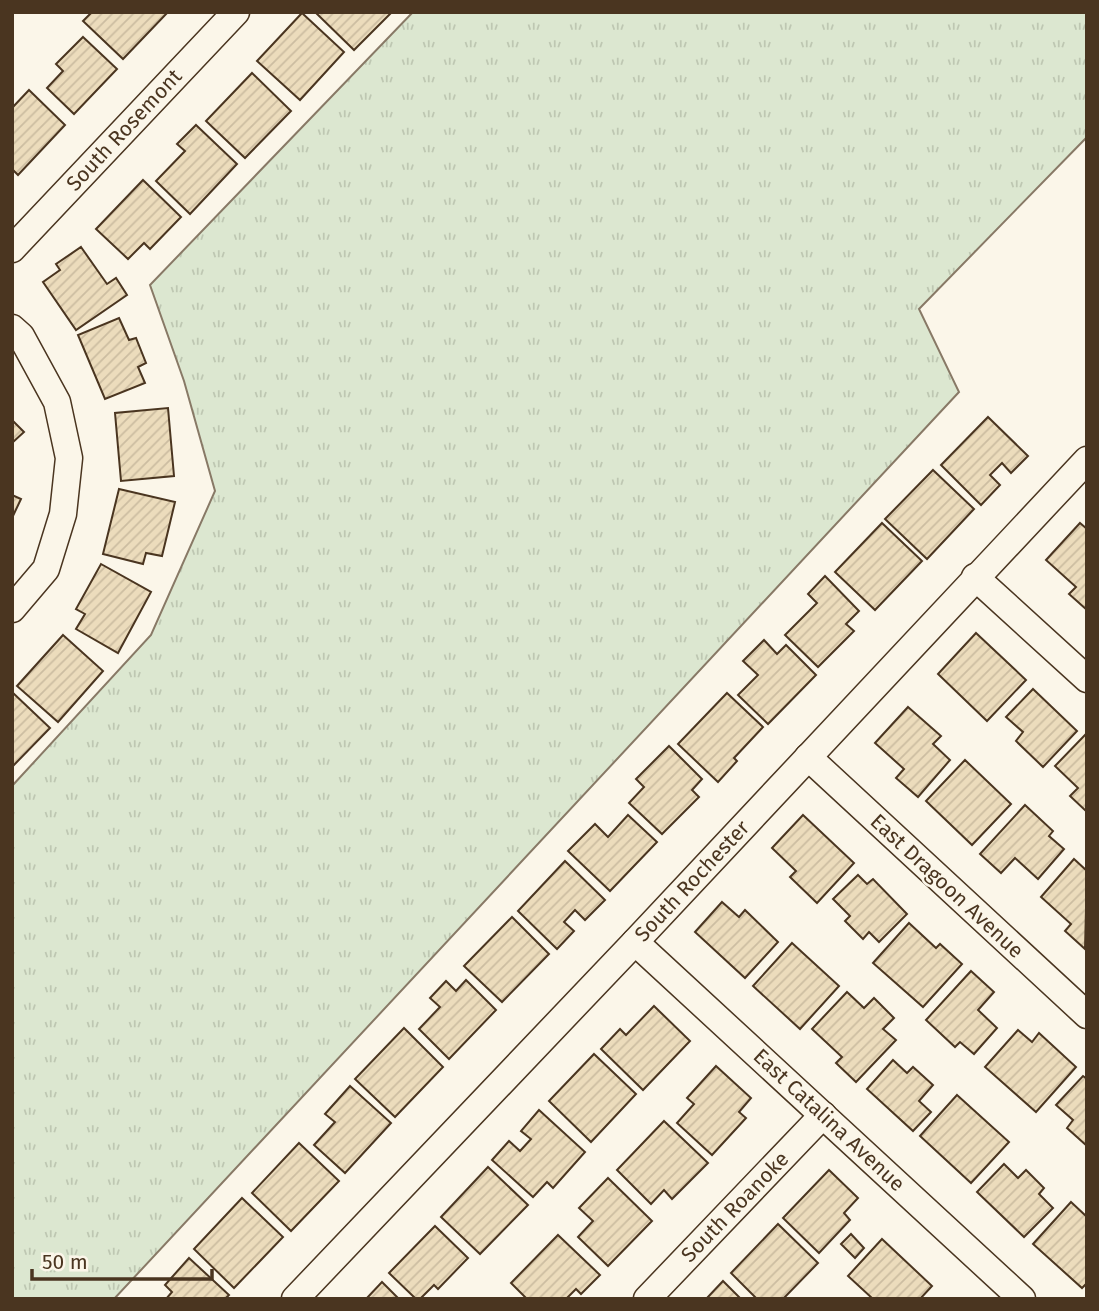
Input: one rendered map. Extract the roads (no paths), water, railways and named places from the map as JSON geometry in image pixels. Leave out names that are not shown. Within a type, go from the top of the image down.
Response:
[{"type":"street","name":"South Rosemont","points":[[12,248],[236,12]]},
{"type":"street","points":[[12,328],[21,336],[57,402],[68,458],[63,514],[46,569],[12,609]]},
{"type":"street","name":"South Rochester","points":[[295,1299],[635,942],[975,576],[1087,460]]},
{"type":"street","points":[[975,576],[1087,679]]},
{"type":"street","name":"East Dragoon Avenue","points":[[808,757],[1087,1015]]},
{"type":"street","name":"East Catalina Avenue","points":[[635,942],[1022,1299]]},
{"type":"street","name":"South Roanoke","points":[[647,1299],[823,1115]]}]
